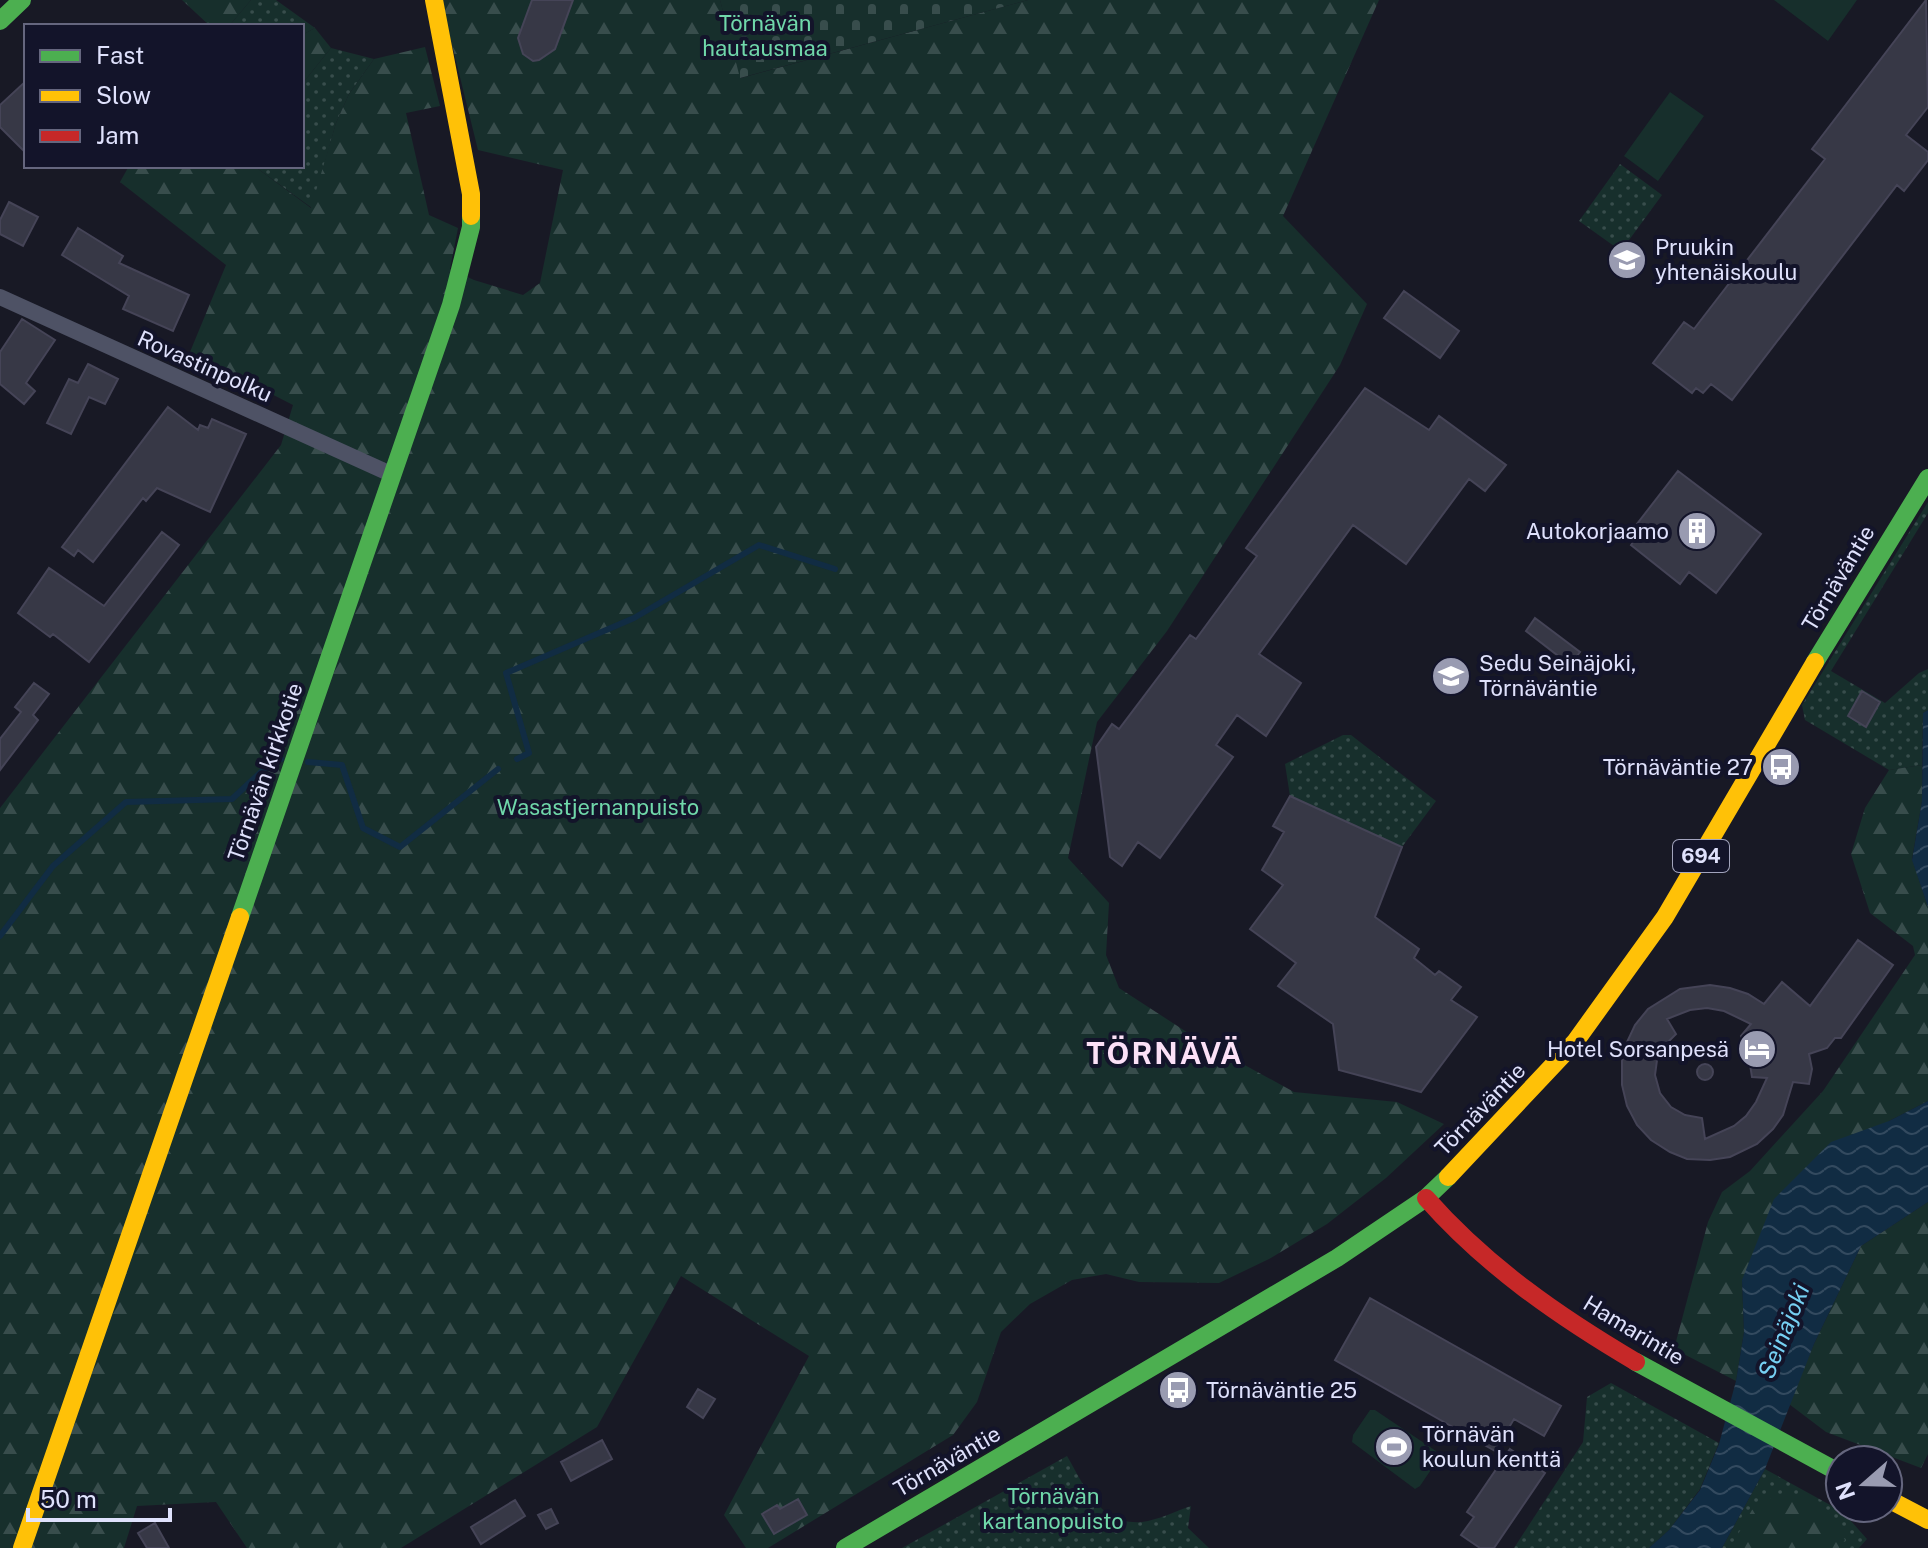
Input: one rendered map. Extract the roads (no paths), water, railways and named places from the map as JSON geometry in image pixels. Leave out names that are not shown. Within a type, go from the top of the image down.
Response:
[{"type":"main road","points":[[0,21],[22,0]]},
{"type":"main road","name":"Törnävän kirkkotie","points":[[22,1548],[451,305],[471,227],[471,194],[434,0]]},
{"type":"main road","name":"Törnäväntie","points":[[845,1548],[1299,1281],[1377,1233],[1426,1198],[1507,1117],[1575,1042],[1657,930],[1841,618],[1928,478]]},
{"type":"main road","name":"Hamarintie","points":[[1426,1198],[1459,1235],[1490,1263],[1589,1333],[1824,1464]]},
{"type":"main road","points":[[1904,1507],[1928,1520]]},
{"type":"street","name":"Rovastinpolku","points":[[0,297],[393,475]]},
{"type":"water","points":[[1928,710],[1928,907],[1912,860],[1922,801],[1923,713]]},
{"type":"water","name":"Seinäjoki","points":[[1928,1101],[1928,1202],[1861,1246],[1814,1344],[1765,1469],[1722,1548],[1649,1548],[1669,1530],[1700,1490],[1719,1444],[1736,1381],[1744,1332],[1742,1280],[1774,1199],[1831,1142],[1889,1121]]},
{"type":"waterway","points":[[517,759],[529,753],[506,673],[634,618],[759,545],[835,569]]},
{"type":"waterway","points":[[0,936],[53,866],[126,802],[232,799],[275,759],[281,759]]},
{"type":"waterway","points":[[308,762],[342,765],[363,828],[400,847],[498,769]]},
{"type":"place","name":"Pruukin yhtenäiskoulu","points":[[1627,260]]},
{"type":"place","name":"Autokorjaamo","points":[[1697,531]]},
{"type":"place","name":"Sedu Seinäjoki, Törnäväntie","points":[[1451,676]]},
{"type":"place","name":"Törnäväntie 27","points":[[1781,767]]},
{"type":"place","name":"Hotel Sorsanpesä","points":[[1757,1049]]},
{"type":"place","name":"Törnäväntie 25","points":[[1178,1390]]},
{"type":"place","name":"Törnävän koulun kenttä","points":[[1394,1447]]},
{"type":"district","name":"TÖRNÄVÄ","points":[[1165,1053]]},
{"type":"park label","name":"Törnävän hautausmaa","points":[[765,36]]},
{"type":"park label","name":"Wasastjernanpuisto","points":[[598,807]]},
{"type":"park label","name":"Törnävän kartanopuisto","points":[[1053,1508]]}]
